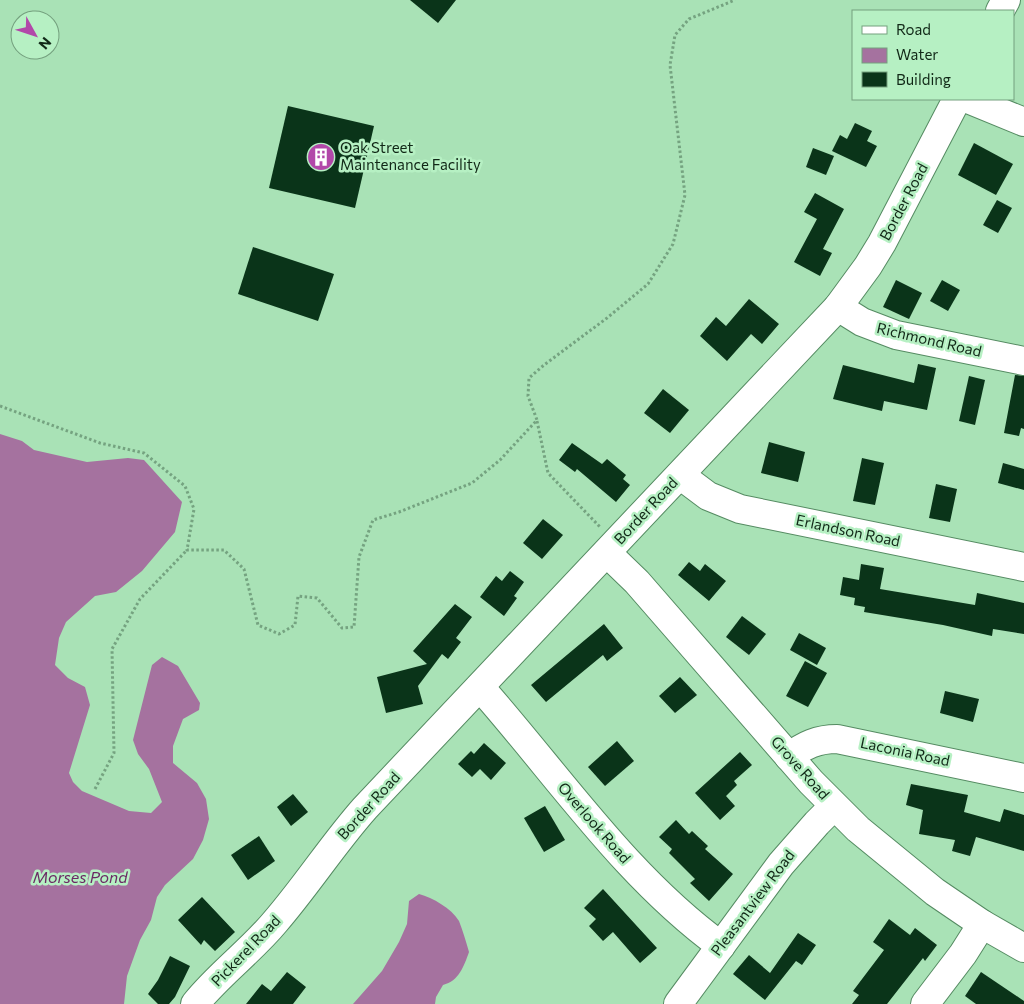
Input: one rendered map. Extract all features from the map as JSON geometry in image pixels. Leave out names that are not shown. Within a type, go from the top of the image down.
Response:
[{"type":"street","name":"Border Road","points":[[296,896],[360,814],[838,307],[882,243],[956,100]]},
{"type":"street","points":[[970,100],[1024,122]]},
{"type":"street","name":"Richmond Road","points":[[838,307],[862,322],[896,335],[1024,361]]},
{"type":"street","name":"Erlandson Road","points":[[680,475],[708,496],[740,509],[1024,567]]},
{"type":"street","name":"Grove Road","points":[[612,548],[637,582],[834,806],[891,858],[935,892],[982,924],[1024,948]]},
{"type":"street","name":"Overlook Road","points":[[480,687],[592,822],[647,883],[702,932],[721,946]]},
{"type":"street","name":"Laconia Road","points":[[789,757],[799,748],[812,742],[837,738],[1024,778]]},
{"type":"street","name":"Pleasantview Road","points":[[678,1004],[781,864],[834,806]]},
{"type":"street","name":"Pickerel Road","points":[[195,1004],[257,943],[296,896]]},
{"type":"street","points":[[925,1004],[963,954],[982,924]]},
{"type":"path","points":[[612,548],[548,473],[537,420],[528,396],[529,378],[608,318],[648,284],[673,244],[685,195],[670,65],[676,35],[689,19],[735,0]]},
{"type":"path","points":[[0,406],[100,443],[144,453],[185,486],[194,510],[187,550],[140,599],[112,649],[114,753],[94,789]]},
{"type":"path","points":[[187,550],[224,550],[244,568],[258,625],[279,634],[295,625],[298,596],[317,598],[342,628],[354,627],[359,558],[373,520],[399,512],[472,483],[500,460],[537,420]]},
{"type":"water","name":"Morses Pond","points":[[0,434],[22,441],[34,450],[87,462],[128,458],[144,460],[182,502],[175,532],[142,571],[116,592],[95,596],[66,622],[59,638],[55,665],[68,678],[85,687],[90,705],[69,773],[73,782],[82,791],[129,811],[151,813],[162,802],[149,769],[138,754],[133,740],[152,665],[162,657],[178,666],[200,703],[199,710],[183,719],[173,746],[173,763],[197,783],[206,799],[209,819],[203,840],[193,859],[165,885],[157,897],[151,920],[140,940],[127,976],[124,1004],[0,1004]]},
{"type":"water","points":[[419,894],[441,904],[456,916],[459,921],[469,952],[460,972],[453,980],[443,985],[436,997],[435,1004],[353,1004],[382,971],[407,924],[409,901]]},
{"type":"building","points":[[410,0],[456,0],[438,23]]},
{"type":"building","name":"Oak Street Maintenance Facility","points":[[288,106],[374,126],[355,208],[269,188]]},
{"type":"building","points":[[855,123],[872,131],[867,141],[877,146],[866,167],[832,151],[840,135],[847,139]]},
{"type":"building","points":[[974,143],[1013,164],[996,195],[958,175]]},
{"type":"building","points":[[813,148],[834,156],[826,175],[806,167]]},
{"type":"building","points":[[815,193],[844,209],[823,249],[832,253],[820,276],[794,262],[817,219],[804,212]]},
{"type":"building","points":[[997,200],[1012,208],[998,233],[983,225]]},
{"type":"building","points":[[253,247],[334,274],[318,321],[238,294]]},
{"type":"building","points":[[896,280],[922,293],[909,319],[883,307]]},
{"type":"building","points":[[942,280],[960,290],[948,311],[930,301]]},
{"type":"building","points":[[749,299],[779,324],[762,344],[751,334],[727,361],[700,336],[716,317],[726,326]]},
{"type":"building","points":[[918,364],[936,368],[927,410],[884,401],[882,411],[833,399],[843,365],[914,383]]},
{"type":"building","points":[[1015,375],[1024,376],[1024,429],[1021,428],[1019,436],[1004,433]]},
{"type":"building","points":[[969,376],[985,380],[975,425],[959,421]]},
{"type":"building","points":[[663,389],[689,410],[670,433],[644,413]]},
{"type":"building","points":[[769,442],[805,452],[798,482],[761,473]]},
{"type":"building","points":[[572,443],[602,464],[607,459],[626,475],[623,479],[630,485],[616,502],[577,469],[575,472],[559,460]]},
{"type":"building","points":[[862,458],[884,463],[875,505],[853,501]]},
{"type":"building","points":[[1003,463],[1024,469],[1024,490],[998,483]]},
{"type":"building","points":[[936,484],[957,489],[950,522],[929,518]]},
{"type":"building","points":[[543,519],[563,535],[542,559],[523,543]]},
{"type":"building","points":[[689,562],[700,571],[705,564],[726,581],[709,601],[678,575]]},
{"type":"building","points":[[861,564],[884,568],[880,589],[975,605],[977,593],[1024,603],[1024,634],[993,629],[992,636],[943,625],[864,612],[865,607],[854,605],[855,598],[840,595],[843,577],[859,580]]},
{"type":"building","points":[[510,571],[524,582],[514,596],[517,598],[504,616],[480,597],[496,576],[502,581]]},
{"type":"building","points":[[455,604],[472,617],[456,638],[461,642],[448,659],[442,654],[418,686],[423,704],[386,713],[377,677],[427,664],[413,651]]},
{"type":"building","points":[[742,616],[766,634],[749,655],[726,637]]},
{"type":"building","points":[[604,624],[623,648],[607,661],[603,655],[546,702],[531,685]]},
{"type":"building","points":[[799,633],[826,648],[817,665],[790,650]]},
{"type":"building","points":[[805,661],[827,673],[808,707],[786,696]]},
{"type":"building","points":[[680,677],[697,695],[675,713],[659,696]]},
{"type":"building","points":[[945,691],[979,699],[973,722],[940,713]]},
{"type":"building","points":[[617,741],[634,761],[605,786],[588,767]]},
{"type":"building","points":[[484,743],[506,763],[491,780],[480,769],[472,777],[458,764],[471,751],[474,754]]},
{"type":"building","points":[[740,752],[752,765],[734,781],[737,785],[726,796],[735,806],[720,820],[695,793]]},
{"type":"building","points":[[911,784],[968,795],[964,812],[1000,822],[1004,809],[1024,815],[1024,851],[976,837],[970,856],[952,851],[955,840],[919,834],[923,810],[906,805]]},
{"type":"building","points":[[293,794],[308,812],[291,826],[277,807]]},
{"type":"building","points":[[545,806],[565,840],[544,852],[524,818]]},
{"type":"building","points":[[676,820],[689,834],[692,831],[708,846],[705,849],[733,874],[709,901],[690,883],[695,879],[669,853],[672,849],[659,837]]},
{"type":"building","points":[[259,836],[275,861],[248,880],[231,855]]},
{"type":"building","points":[[603,889],[657,948],[640,963],[613,932],[603,941],[589,926],[596,919],[584,908]]},
{"type":"building","points":[[202,897],[235,932],[215,951],[204,940],[201,945],[178,920]]},
{"type":"building","points":[[889,919],[910,935],[915,928],[937,945],[925,961],[923,958],[887,1004],[852,1004],[859,995],[853,991],[884,950],[873,942]]},
{"type":"building","points":[[798,933],[816,945],[802,965],[796,961],[765,1000],[733,974],[749,955],[770,973]]},
{"type":"building","points":[[170,956],[190,966],[175,997],[169,1004],[158,1004],[148,994],[158,980]]},
{"type":"building","points":[[287,972],[306,987],[293,1004],[246,1004],[262,984],[271,991]]},
{"type":"building","points":[[981,972],[1024,1001],[1024,1004],[976,1004],[965,996]]},
{"type":"place","name":"Oak Street Maintenance Facility","points":[[321,157]]}]
